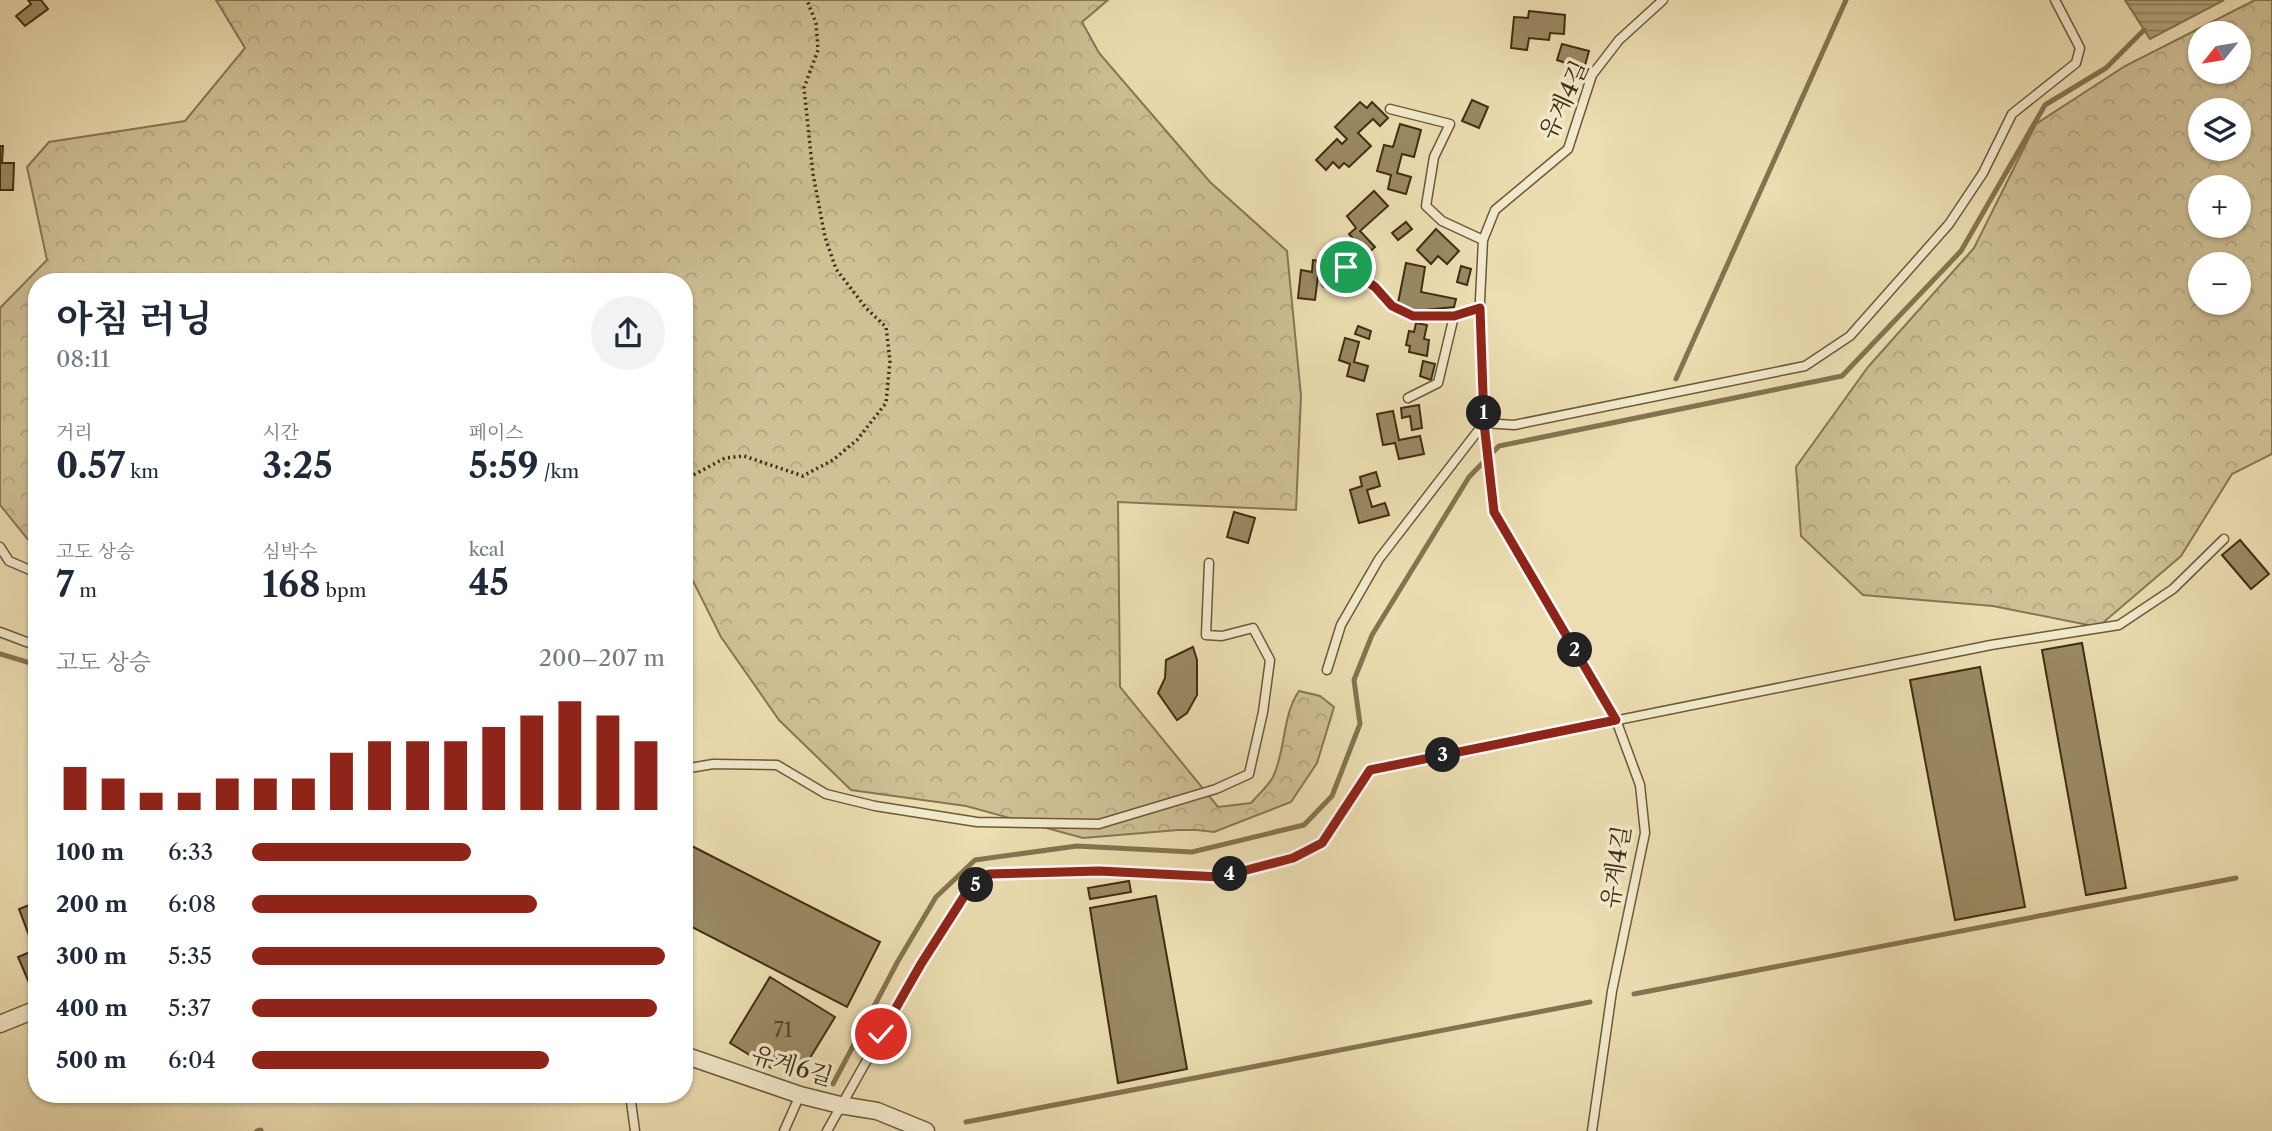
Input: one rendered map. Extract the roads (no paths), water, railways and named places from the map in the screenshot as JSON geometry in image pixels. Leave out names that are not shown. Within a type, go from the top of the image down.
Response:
[{"type":"street","points":[[0,1024],[28,1013]]},
{"type":"street","name":"유계6길","points":[[693,1058],[800,1095],[877,1111],[926,1131]]},
{"type":"lane","name":"유계4길","points":[[1592,1131],[1612,991],[1645,833],[1640,785],[1616,720],[1494,512],[1484,423],[1480,308],[1483,240],[1495,210],[1568,149],[1592,75],[1619,40],[1663,0]]},
{"type":"lane","points":[[1327,670],[1341,625],[1379,559],[1484,423],[1514,425],[1684,388],[1805,366],[1850,337],[1948,224],[1983,173],[2012,114],[2076,62],[2080,48],[2055,0]]},
{"type":"lane","points":[[1390,109],[1450,124],[1434,157],[1426,206],[1442,221],[1483,240]]},
{"type":"lane","points":[[1326,283],[1346,267],[1375,287],[1392,306],[1413,316],[1454,316],[1480,308]]},
{"type":"lane","points":[[1408,398],[1437,383],[1454,316]]},
{"type":"lane","points":[[827,1131],[921,964],[965,895],[989,874],[1099,871],[1220,877],[1293,858],[1322,843],[1370,770],[1990,645],[2119,625],[2173,589],[2224,539]]},
{"type":"lane","points":[[0,547],[9,562],[28,569]]},
{"type":"lane","points":[[693,767],[713,764],[777,765],[826,794],[876,806],[977,822],[1099,824],[1216,789],[1249,774],[1264,712],[1270,660],[1253,628],[1222,636],[1206,635],[1209,563]]},
{"type":"lane","points":[[0,632],[28,643]]},
{"type":"lane","points":[[784,1131],[800,1095]]},
{"type":"lane","points":[[631,1103],[635,1131]]},
{"type":"waterway","points":[[1676,379],[1846,0]]},
{"type":"waterway","points":[[833,1084],[898,961],[936,897],[975,860],[1077,846],[1192,852],[1304,825],[1332,796],[1360,724],[1354,680],[1372,635],[1469,477],[1499,446],[1842,376],[1961,251],[2045,105],[2106,68],[2144,30]]},
{"type":"waterway","points":[[0,654],[28,662]]},
{"type":"waterway","points":[[1634,994],[2236,878]]},
{"type":"waterway","points":[[966,1122],[1590,1002]]},
{"type":"waterway","points":[[257,1131],[261,1130]]}]
